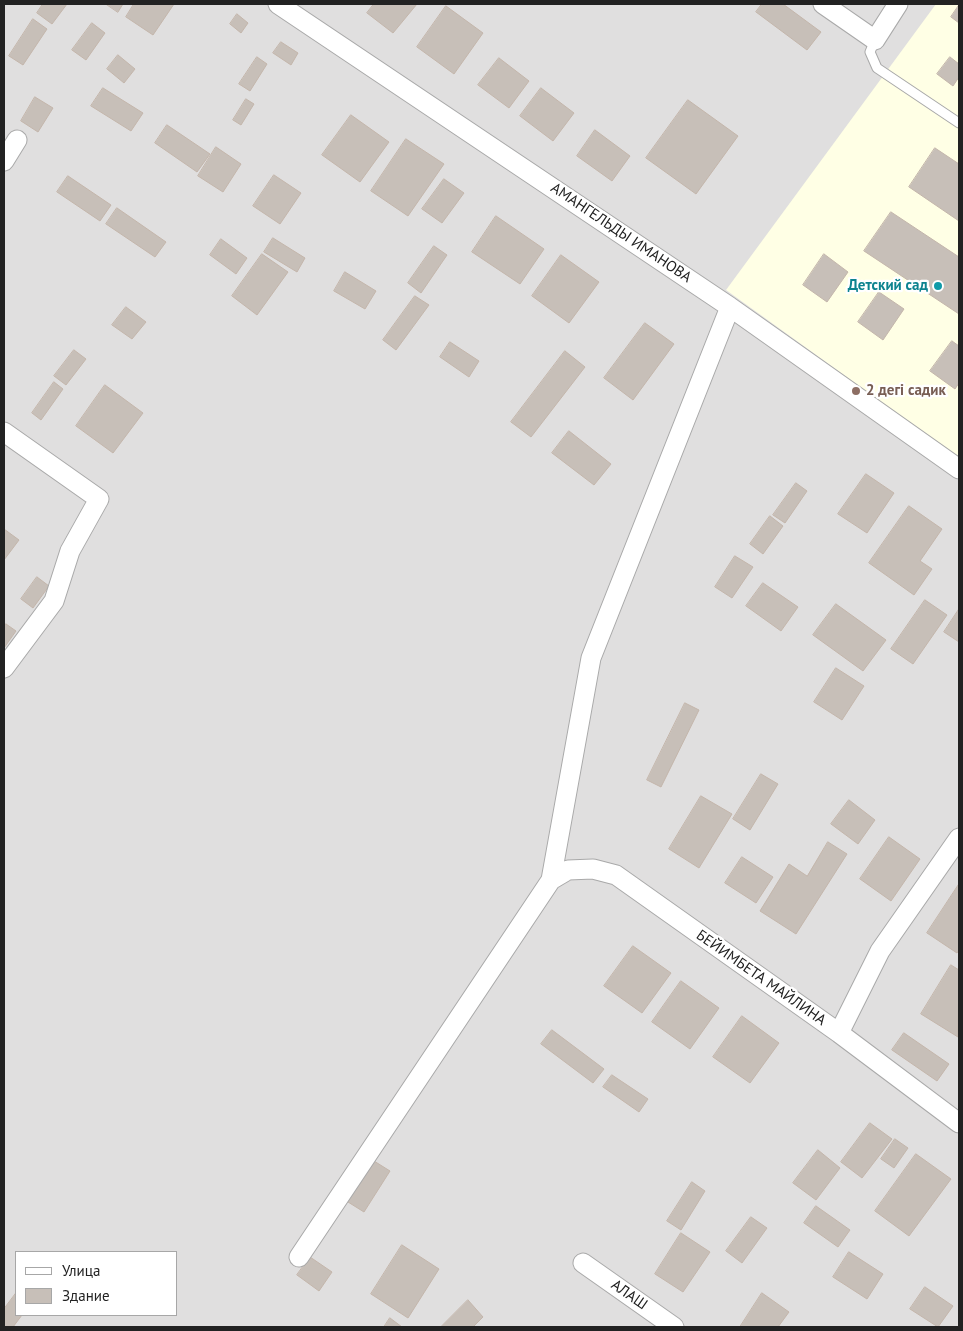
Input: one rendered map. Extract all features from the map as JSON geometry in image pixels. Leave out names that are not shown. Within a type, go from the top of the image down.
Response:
[{"type":"street","name":"АМАНГЕЛЬДЫ ИМАНОВА","points":[[278,4],[730,307],[959,469]]},
{"type":"street","points":[[824,4],[875,40],[898,4]]},
{"type":"street","points":[[4,161],[17,140]]},
{"type":"street","points":[[299,1257],[551,880],[591,658],[730,307]]},
{"type":"street","points":[[4,432],[98,499],[70,551],[54,601],[4,668]]},
{"type":"street","points":[[839,1034],[880,951],[959,838]]},
{"type":"street","name":"БЕЙИМБЕТА МАЙЛИНА","points":[[551,880],[568,870],[593,869],[616,875],[839,1034],[959,1123]]},
{"type":"street","name":"АЛАШ","points":[[583,1263],[674,1327]]},
{"type":"lane","points":[[875,40],[870,52],[877,68],[959,123]]},
{"type":"shaded area","points":[[4,4],[959,4],[959,1327],[4,1327]]},
{"type":"shaded area","points":[[936,4],[959,4],[959,458],[726,290]]},
{"type":"building","points":[[43,4],[67,4],[52,24],[37,13]]},
{"type":"building","points":[[106,4],[123,4],[118,12]]},
{"type":"building","points":[[134,4],[174,4],[153,35],[126,17]]},
{"type":"building","points":[[374,4],[417,4],[393,33],[367,13]]},
{"type":"building","points":[[762,4],[783,4],[821,32],[807,50],[756,12]]},
{"type":"building","points":[[959,5],[959,23],[951,17]]},
{"type":"building","points":[[446,6],[483,33],[454,74],[417,47]]},
{"type":"building","points":[[237,14],[248,23],[241,33],[230,24]]},
{"type":"building","points":[[33,19],[47,29],[23,65],[9,56]]},
{"type":"building","points":[[92,23],[105,33],[86,60],[72,50]]},
{"type":"building","points":[[281,42],[298,53],[291,65],[273,53]]},
{"type":"building","points":[[118,55],[135,69],[124,83],[107,69]]},
{"type":"building","points":[[257,57],[267,64],[250,91],[239,84]]},
{"type":"building","points":[[950,57],[959,64],[959,77],[953,86],[937,74]]},
{"type":"building","points":[[499,58],[529,81],[509,108],[478,85]]},
{"type":"building","points":[[103,88],[143,113],[131,131],[91,106]]},
{"type":"building","points":[[541,88],[574,113],[553,141],[520,116]]},
{"type":"building","points":[[35,97],[53,108],[38,132],[21,121]]},
{"type":"building","points":[[246,99],[254,104],[241,125],[233,120]]},
{"type":"building","points":[[688,100],[738,136],[696,194],[646,158]]},
{"type":"building","points":[[351,115],[389,142],[360,182],[322,155]]},
{"type":"building","points":[[167,125],[210,154],[197,172],[155,143]]},
{"type":"building","points":[[595,130],[630,156],[612,181],[577,156]]},
{"type":"building","points":[[406,139],[444,164],[408,216],[371,191]]},
{"type":"building","points":[[216,147],[241,164],[223,192],[198,176]]},
{"type":"building","points":[[935,148],[959,164],[959,221],[909,187]]},
{"type":"building","points":[[274,175],[301,193],[280,224],[253,206]]},
{"type":"building","points":[[68,176],[111,205],[100,221],[57,192]]},
{"type":"building","points":[[444,179],[464,193],[442,223],[422,209]]},
{"type":"building","points":[[117,208],[166,242],[155,257],[106,224]]},
{"type":"building","name":"Детский сад","points":[[891,212],[959,257],[959,314],[864,251]]},
{"type":"building","points":[[496,216],[544,249],[520,284],[472,252]]},
{"type":"building","points":[[273,238],[305,258],[297,272],[264,252]]},
{"type":"building","points":[[221,239],[247,258],[236,274],[210,255]]},
{"type":"building","points":[[434,246],[447,255],[421,293],[408,283]]},
{"type":"building","points":[[262,254],[288,272],[257,315],[232,296]]},
{"type":"building","points":[[824,254],[848,272],[827,302],[803,285]]},
{"type":"building","points":[[561,255],[599,282],[569,323],[532,296]]},
{"type":"building","points":[[345,272],[376,291],[365,309],[334,291]]},
{"type":"building","points":[[879,292],[904,309],[883,340],[858,322]]},
{"type":"building","points":[[415,296],[429,305],[396,350],[383,340]]},
{"type":"building","points":[[126,307],[146,322],[132,339],[112,325]]},
{"type":"building","points":[[645,323],[674,344],[633,400],[604,378]]},
{"type":"building","points":[[952,341],[959,346],[959,383],[955,389],[930,371]]},
{"type":"building","points":[[450,342],[479,361],[469,377],[440,357]]},
{"type":"building","points":[[74,350],[86,359],[66,385],[54,376]]},
{"type":"building","points":[[565,351],[585,367],[531,437],[511,422]]},
{"type":"building","points":[[54,382],[63,389],[41,420],[32,413]]},
{"type":"building","points":[[105,385],[143,413],[113,453],[76,426]]},
{"type":"building","points":[[569,431],[611,464],[594,485],[552,453]]},
{"type":"building","points":[[866,474],[894,493],[867,533],[838,514]]},
{"type":"building","points":[[796,483],[807,491],[785,523],[773,515]]},
{"type":"building","points":[[909,506],[942,529],[920,561],[932,569],[914,595],[869,563]]},
{"type":"building","points":[[770,516],[783,526],[763,554],[750,544]]},
{"type":"building","points":[[4,529],[19,540],[4,560]]},
{"type":"building","points":[[735,556],[753,567],[732,598],[715,587]]},
{"type":"building","points":[[37,577],[49,586],[33,608],[21,599]]},
{"type":"building","points":[[763,583],[798,607],[781,631],[746,606]]},
{"type":"building","points":[[925,600],[947,615],[913,664],[891,649]]},
{"type":"building","points":[[836,604],[886,640],[863,671],[813,635]]},
{"type":"building","points":[[959,609],[959,642],[944,632]]},
{"type":"building","points":[[6,624],[16,631],[4,648],[4,627]]},
{"type":"building","points":[[836,668],[864,686],[842,720],[814,702]]},
{"type":"building","points":[[685,703],[699,710],[661,787],[647,780]]},
{"type":"building","points":[[761,774],[778,784],[750,830],[733,819]]},
{"type":"building","points":[[701,796],[732,814],[699,868],[669,849]]},
{"type":"building","points":[[849,800],[875,820],[858,844],[831,824]]},
{"type":"building","points":[[889,837],[920,859],[891,901],[860,879]]},
{"type":"building","points":[[828,842],[847,854],[796,934],[760,911],[789,864],[807,876]]},
{"type":"building","points":[[742,857],[773,877],[756,903],[725,883]]},
{"type":"building","points":[[959,884],[959,950],[957,953],[927,933]]},
{"type":"building","points":[[633,946],[671,973],[642,1013],[604,986]]},
{"type":"building","points":[[951,965],[959,970],[958,1037],[921,1014]]},
{"type":"building","points":[[681,981],[719,1008],[690,1049],[652,1022]]},
{"type":"building","points":[[742,1016],[779,1043],[750,1083],[713,1057]]},
{"type":"building","points":[[552,1030],[604,1069],[593,1083],[541,1044]]},
{"type":"building","points":[[904,1033],[949,1064],[937,1081],[892,1050]]},
{"type":"building","points":[[612,1075],[648,1099],[639,1112],[603,1087]]},
{"type":"building","points":[[870,1123],[892,1139],[862,1178],[841,1162]]},
{"type":"building","points":[[895,1139],[908,1148],[894,1168],[881,1159]]},
{"type":"building","points":[[818,1150],[840,1168],[816,1200],[793,1183]]},
{"type":"building","points":[[916,1154],[951,1179],[909,1236],[875,1211]]},
{"type":"building","points":[[374,1161],[390,1171],[364,1212],[348,1202]]},
{"type":"building","points":[[692,1182],[705,1191],[681,1230],[667,1221]]},
{"type":"building","points":[[816,1206],[850,1230],[838,1247],[804,1223]]},
{"type":"building","points":[[751,1217],[767,1228],[742,1263],[726,1251]]},
{"type":"building","points":[[681,1233],[710,1252],[683,1292],[655,1274]]},
{"type":"building","points":[[402,1245],[439,1269],[408,1318],[371,1294]]},
{"type":"building","points":[[849,1252],[883,1274],[867,1299],[833,1277]]},
{"type":"building","points":[[310,1257],[332,1272],[319,1291],[297,1275]]},
{"type":"building","points":[[925,1287],[953,1306],[938,1327],[910,1309]]},
{"type":"building","points":[[762,1293],[789,1312],[778,1327],[740,1327]]},
{"type":"building","points":[[15,1294],[15,1316],[21,1316],[13,1327],[4,1327],[4,1309]]},
{"type":"building","points":[[468,1300],[483,1317],[473,1327],[441,1327]]},
{"type":"building","points":[[390,1318],[402,1327],[384,1327]]},
{"type":"place","name":"Детский сад","points":[[938,286]]},
{"type":"place","name":"2 дегі садик","points":[[856,391]]}]
